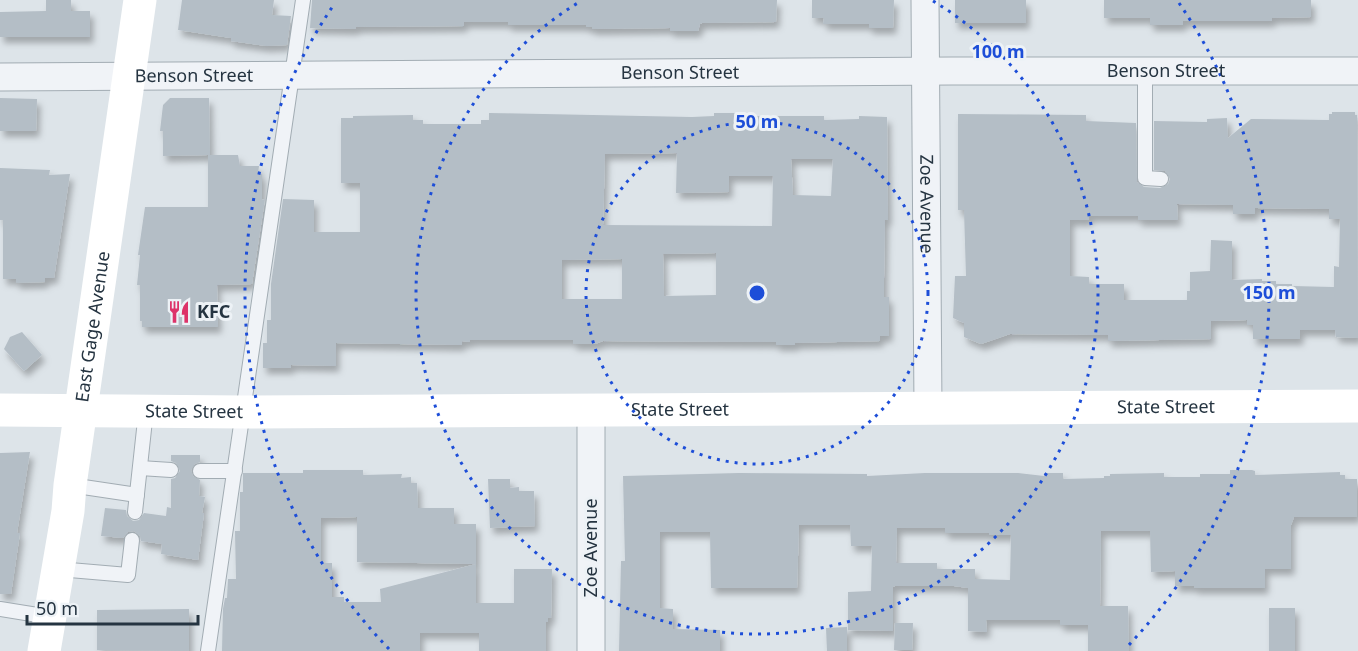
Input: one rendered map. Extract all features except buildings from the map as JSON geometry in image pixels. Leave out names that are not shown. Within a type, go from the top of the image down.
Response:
[{"type":"main road","name":"East Gage Avenue","points":[[44,651],[68,511],[140,0]]},
{"type":"main road","name":"State Street","points":[[0,410],[244,412],[1358,406]]},
{"type":"street","name":"Zoe Avenue","points":[[925,0],[928,409]]},
{"type":"street","name":"Benson Street","points":[[0,78],[292,74],[1358,71]]},
{"type":"street","name":"Zoe Avenue","points":[[591,410],[591,651]]},
{"type":"lane","points":[[208,651],[303,0]]},
{"type":"lane","points":[[1145,71],[1145,178],[1161,179]]},
{"type":"lane","points":[[135,512],[146,411]]},
{"type":"lane","points":[[141,468],[171,470]]},
{"type":"lane","points":[[200,471],[235,471]]},
{"type":"lane","points":[[70,485],[137,495]]},
{"type":"lane","points":[[58,569],[128,575],[132,540]]},
{"type":"lane","points":[[0,609],[50,617]]},
{"type":"place","name":"KFC","points":[[179,312]]}]
